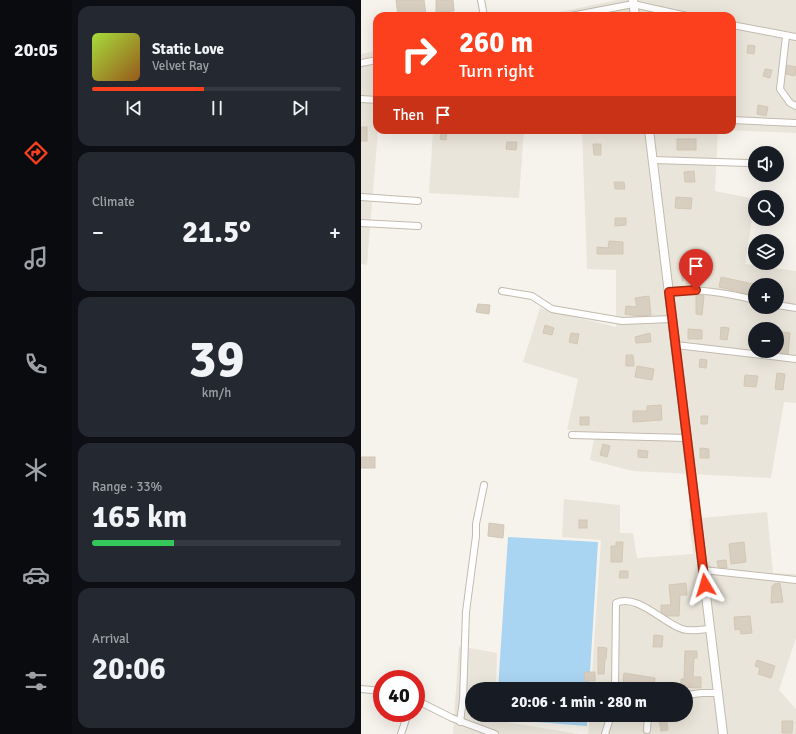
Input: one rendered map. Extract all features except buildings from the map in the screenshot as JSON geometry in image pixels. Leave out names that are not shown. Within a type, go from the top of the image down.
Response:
[{"type":"street","points":[[481,0],[483,12]]},
{"type":"street","points":[[633,2],[634,12]]},
{"type":"street","points":[[589,12],[633,2],[672,12]]},
{"type":"street","points":[[736,26],[796,37]]},
{"type":"street","points":[[786,36],[780,89],[790,103],[796,106]]},
{"type":"street","points":[[361,63],[373,61]]},
{"type":"street","points":[[361,99],[373,100]]},
{"type":"street","points":[[736,120],[796,123]]},
{"type":"street","points":[[650,134],[723,734]]},
{"type":"street","points":[[653,160],[748,163]]},
{"type":"street","points":[[361,197],[418,201]]},
{"type":"street","points":[[361,223],[418,226]]},
{"type":"street","points":[[669,292],[696,290],[722,292],[748,298]]},
{"type":"street","points":[[502,291],[532,296],[552,309],[622,321],[672,319]]},
{"type":"street","points":[[784,306],[796,308]]},
{"type":"street","points":[[675,345],[796,359]]},
{"type":"street","points":[[572,435],[687,438]]},
{"type":"street","points":[[460,722],[463,700],[467,612],[477,536],[475,524],[484,485]]},
{"type":"street","points":[[703,570],[796,580]]},
{"type":"street","points":[[615,682],[616,603],[621,601],[636,604],[684,630],[710,629]]},
{"type":"street","points":[[361,689],[373,690]]},
{"type":"street","points":[[693,695],[718,693]]},
{"type":"street","points":[[425,704],[460,722],[495,734]]},
{"type":"street","points":[[401,734],[405,722]]},
{"type":"street","points":[[605,734],[609,722]]},
{"type":"street","points":[[647,730],[648,722]]},
{"type":"shaded area","points":[[617,0],[796,0],[796,133],[736,130],[736,12],[560,12]]},
{"type":"shaded area","points":[[373,52],[373,134],[378,134],[367,265],[361,264],[361,54]]},
{"type":"shaded area","points":[[433,134],[524,134],[519,198],[429,193]]},
{"type":"shaded area","points":[[582,134],[718,134],[715,191],[748,198],[748,226],[751,226],[750,234],[748,234],[745,264],[748,264],[748,270],[784,269],[796,271],[796,403],[784,402],[771,478],[633,471],[590,460],[595,433],[567,430],[578,379],[523,362],[540,308],[616,327],[616,270],[587,269]]},
{"type":"shaded area","points":[[564,499],[620,505],[620,533],[633,533],[637,558],[693,554],[689,519],[767,512],[773,573],[796,574],[796,638],[779,690],[796,709],[796,734],[588,734],[589,722],[693,722],[693,682],[591,682],[601,540],[562,537]]},
{"type":"shaded area","points":[[459,646],[497,653],[496,682],[465,682],[465,722],[507,722],[579,734],[453,734]]},
{"type":"water","points":[[508,537],[598,542],[589,682],[498,682]]},
{"type":"water","points":[[536,722],[587,722],[587,726]]},
{"type":"route","points":[[696,290],[669,292],[705,585]]}]
